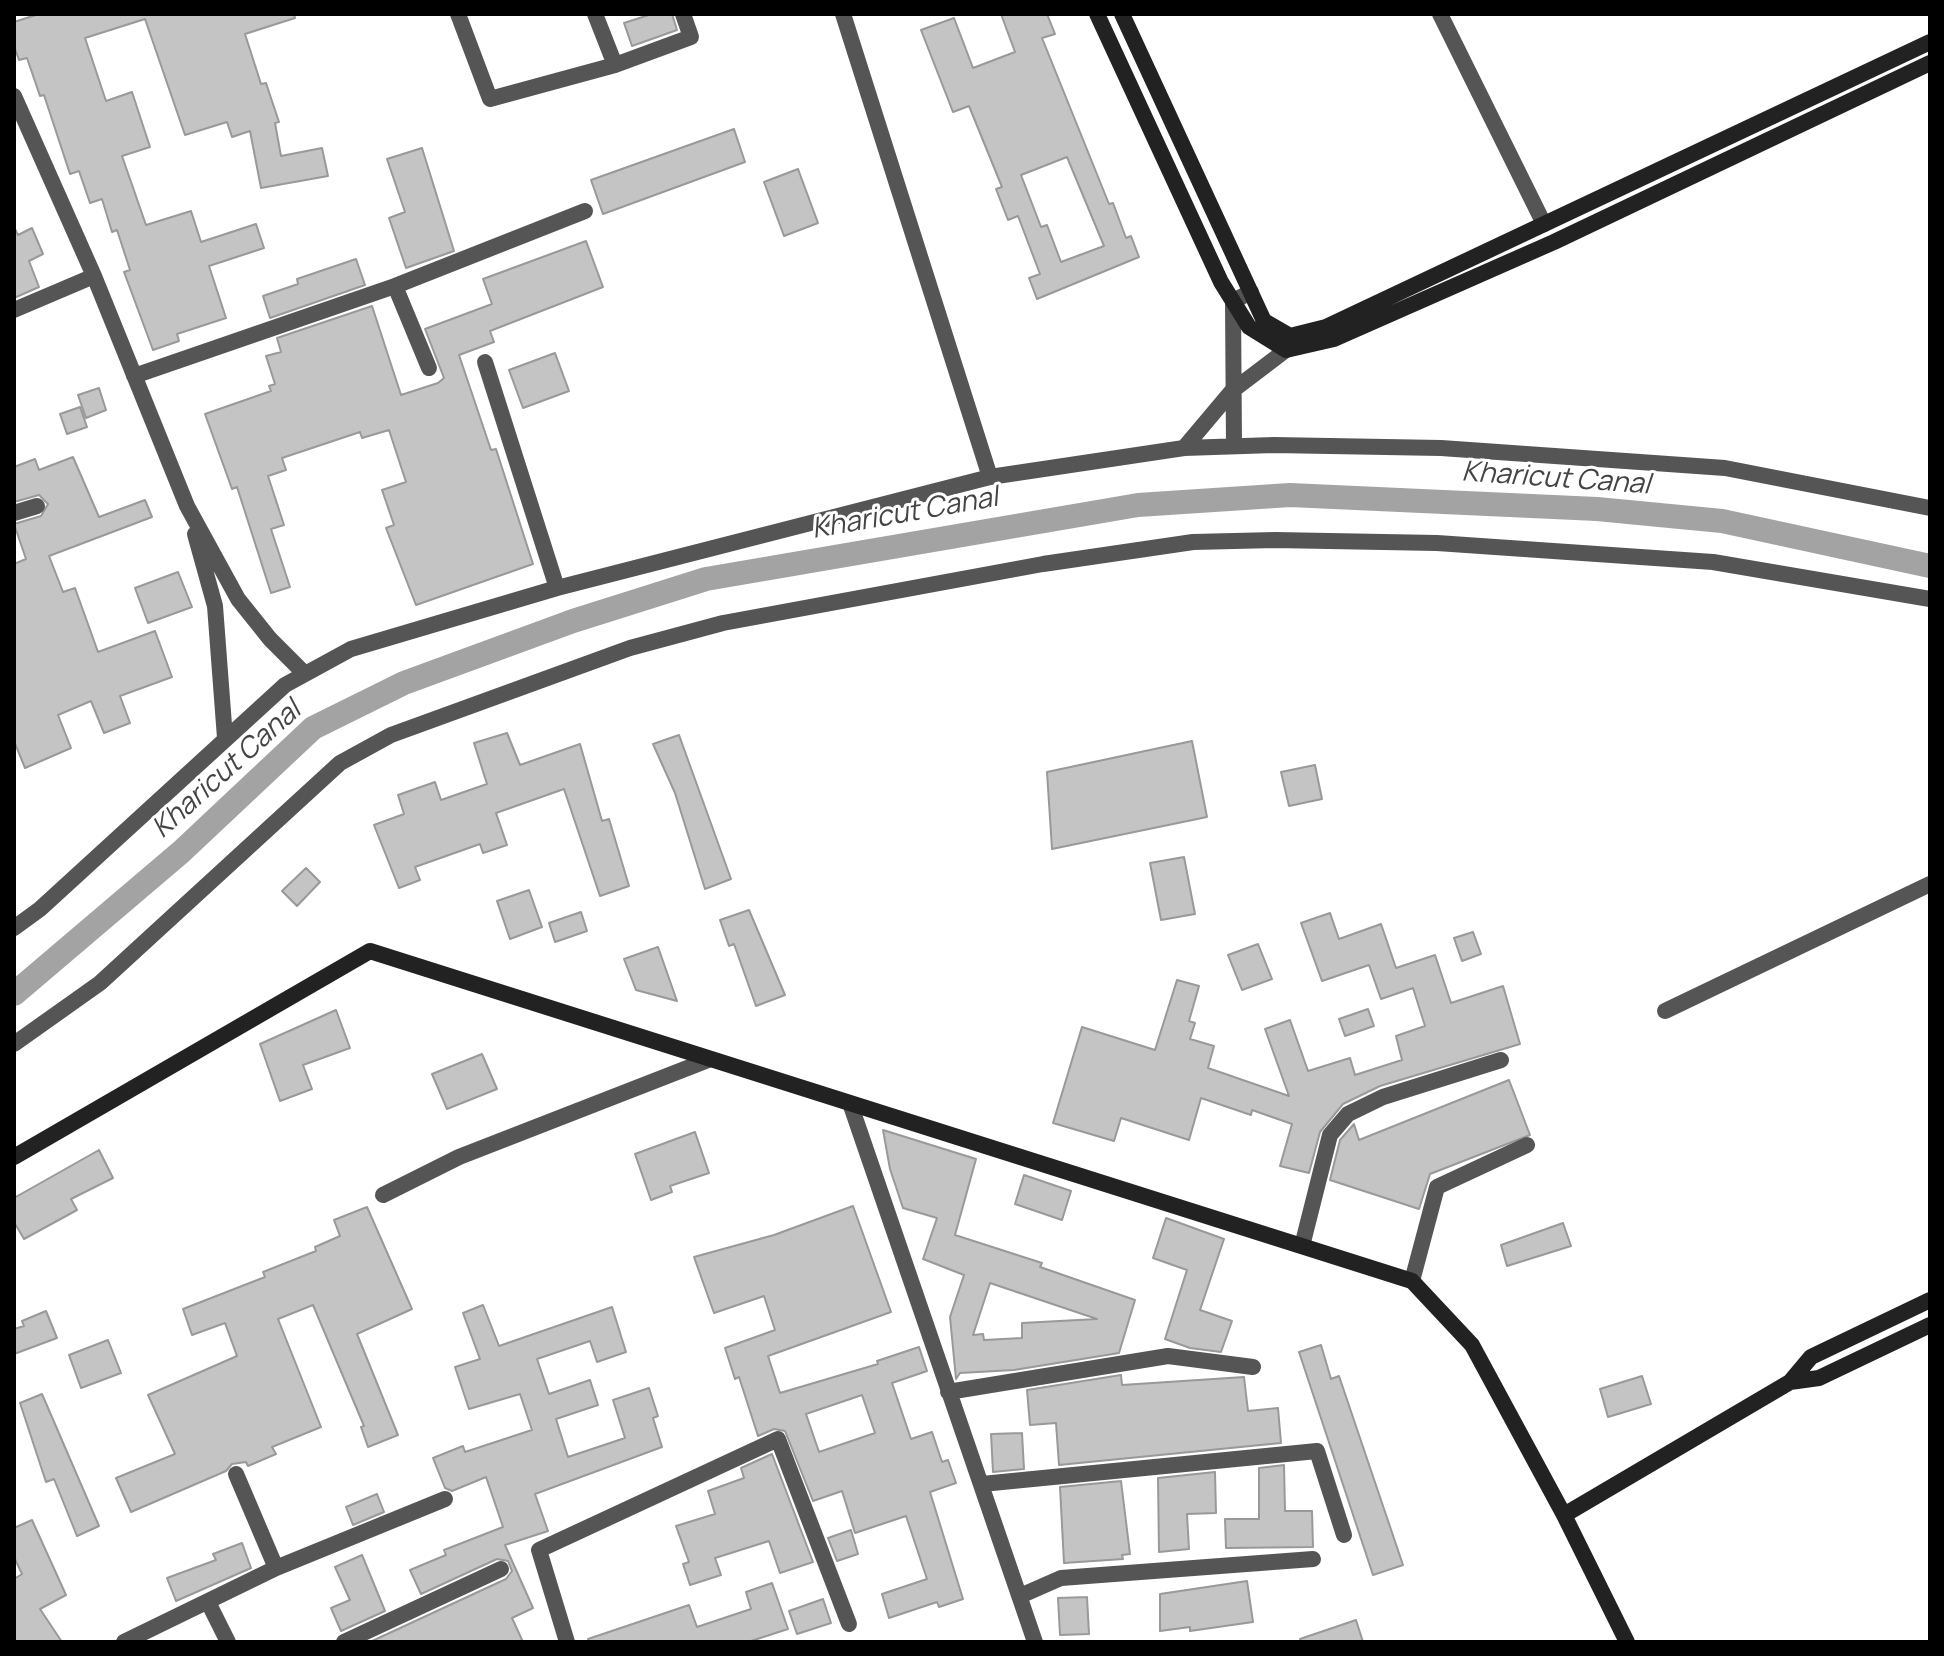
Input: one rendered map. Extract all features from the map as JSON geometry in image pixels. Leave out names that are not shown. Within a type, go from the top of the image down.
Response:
[{"type":"street","points":[[458,14],[490,99],[615,65],[691,37],[683,14]]},
{"type":"street","points":[[595,14],[615,65]]},
{"type":"street","points":[[843,14],[990,477]]},
{"type":"street","points":[[1097,14],[1233,301],[1249,327],[1288,343],[1334,339],[1554,242],[1930,63]]},
{"type":"street","points":[[1122,14],[1264,321],[1288,343]]},
{"type":"street","points":[[1440,14],[1544,224]]},
{"type":"street","points":[[1184,448],[1232,391],[1288,343],[1930,42]]},
{"type":"street","points":[[14,96],[94,276],[187,506],[215,606],[225,738]]},
{"type":"street","points":[[134,376],[395,286],[585,211]]},
{"type":"street","points":[[14,310],[94,276]]},
{"type":"street","points":[[395,286],[429,368]]},
{"type":"street","points":[[1233,301],[1251,292]]},
{"type":"street","points":[[1233,301],[1234,446]]},
{"type":"street","points":[[485,362],[557,588]]},
{"type":"street","points":[[14,928],[40,909],[285,685],[351,649],[557,588],[990,477],[1184,448],[1441,448],[1725,468],[1930,508]]},
{"type":"street","points":[[14,513],[37,506]]},
{"type":"street","points":[[187,506],[238,599],[270,639],[305,674]]},
{"type":"street","points":[[14,1044],[100,983],[340,763],[406,730],[630,648],[723,623],[1043,564],[1193,542],[1275,540],[1437,543],[1713,562],[1930,599]]},
{"type":"street","points":[[1665,1011],[1930,884]]},
{"type":"street","points":[[14,1157],[370,951],[851,1106],[1412,1281],[1472,1345],[1564,1515],[1627,1642]]},
{"type":"street","points":[[383,1195],[459,1157],[708,1060]]},
{"type":"street","points":[[1302,1246],[1330,1135],[1348,1114],[1383,1097],[1501,1060]]},
{"type":"street","points":[[851,1106],[1035,1642]]},
{"type":"street","points":[[1412,1281],[1437,1187],[1527,1145]]},
{"type":"street","points":[[1564,1515],[1790,1382],[1811,1357],[1930,1300]]},
{"type":"street","points":[[1790,1382],[1819,1378],[1930,1325]]},
{"type":"street","points":[[948,1392],[1168,1356],[1253,1367]]},
{"type":"street","points":[[567,1642],[539,1550],[778,1439],[849,1624]]},
{"type":"street","points":[[982,1484],[1317,1451],[1344,1535]]},
{"type":"street","points":[[236,1474],[276,1568]]},
{"type":"street","points":[[124,1642],[276,1568],[445,1499]]},
{"type":"street","points":[[1020,1596],[1061,1578],[1313,1559]]},
{"type":"street","points":[[344,1642],[501,1569]]},
{"type":"street","points":[[208,1602],[228,1642]]},
{"type":"building","points":[[39,14],[294,14],[295,18],[245,34],[261,84],[266,83],[279,122],[275,123],[281,156],[322,148],[328,176],[261,188],[250,131],[232,137],[227,122],[185,135],[145,19],[85,38],[106,101],[132,92],[150,147],[122,156],[146,225],[191,211],[201,242],[256,224],[264,248],[209,266],[226,318],[177,334],[179,341],[153,350],[124,272],[130,270],[117,230],[112,232],[102,199],[90,203],[79,171],[70,174],[44,95],[40,96],[27,58],[19,60],[14,46],[14,22]]},
{"type":"building","points":[[652,14],[672,14],[677,30],[632,46],[624,23]]},
{"type":"building","points":[[1001,14],[1047,14],[1055,34],[1042,38],[1109,204],[1113,203],[1126,238],[1131,236],[1139,257],[1037,299],[1029,278],[1040,274],[1018,216],[1008,220],[996,189],[1002,187],[969,106],[953,112],[921,30],[954,18],[973,68],[1015,52]],"holes":[[[1067,157],[1104,246],[1061,262],[1047,225],[1041,227],[1021,175]]]},
{"type":"building","points":[[734,129],[745,162],[603,214],[591,180]]},
{"type":"building","points":[[422,148],[454,251],[406,268],[389,218],[405,212],[387,159]]},
{"type":"building","points":[[798,169],[818,223],[784,236],[764,182]]},
{"type":"building","points":[[14,227],[18,235],[32,228],[43,254],[29,261],[39,287],[14,298]]},
{"type":"building","points":[[586,241],[603,287],[490,331],[494,342],[459,355],[491,450],[496,449],[533,564],[416,605],[386,528],[394,525],[382,490],[406,482],[389,430],[362,438],[360,432],[282,458],[286,470],[268,476],[284,525],[271,529],[290,587],[271,593],[237,487],[232,489],[205,414],[271,391],[269,386],[275,384],[266,356],[281,352],[277,338],[372,306],[401,395],[438,383],[444,378],[425,329],[492,304],[483,279]]},
{"type":"building","points":[[356,259],[365,285],[270,318],[263,296],[298,284],[297,279]]},
{"type":"building","points":[[555,353],[569,391],[523,408],[509,370]]},
{"type":"building","points":[[99,388],[106,410],[86,418],[78,395]]},
{"type":"building","points":[[80,407],[87,427],[67,434],[60,414]]},
{"type":"building","points":[[73,457],[99,517],[145,500],[152,517],[49,556],[63,592],[75,588],[98,652],[155,631],[172,677],[120,696],[130,723],[104,733],[91,701],[58,715],[71,748],[25,768],[14,741],[14,564],[26,559],[14,524],[41,516],[48,504],[39,495],[14,502],[14,467],[35,459],[39,470]]},
{"type":"building","points":[[178,572],[192,607],[148,623],[135,588]]},
{"type":"building","points":[[507,733],[520,765],[580,744],[602,821],[609,819],[629,886],[600,896],[564,789],[496,813],[507,845],[483,853],[480,844],[415,867],[420,880],[399,888],[374,825],[404,814],[398,795],[435,782],[441,800],[487,784],[474,743]]},
{"type":"building","points":[[679,735],[731,879],[705,889],[675,793],[653,744]]},
{"type":"building","points":[[1192,741],[1207,817],[1052,849],[1047,772]]},
{"type":"building","points":[[1315,765],[1322,799],[1289,806],[1281,772]]},
{"type":"building","points":[[1184,857],[1195,914],[1161,920],[1150,863]]},
{"type":"building","points":[[306,868],[320,882],[297,906],[282,891]]},
{"type":"building","points":[[529,890],[542,927],[510,939],[497,901]]},
{"type":"building","points":[[749,910],[785,995],[756,1006],[734,944],[729,946],[720,920]]},
{"type":"building","points":[[581,912],[587,931],[555,942],[549,923]]},
{"type":"building","points":[[1330,913],[1339,939],[1381,924],[1396,968],[1435,955],[1451,1003],[1503,986],[1520,1044],[1380,1086],[1343,1104],[1320,1132],[1309,1173],[1280,1166],[1292,1124],[1252,1110],[1251,1115],[1201,1098],[1189,1140],[1121,1118],[1114,1141],[1053,1123],[1082,1027],[1155,1050],[1177,980],[1199,986],[1189,1021],[1195,1023],[1190,1039],[1214,1046],[1208,1068],[1289,1096],[1265,1029],[1290,1020],[1308,1071],[1350,1058],[1355,1075],[1402,1060],[1396,1036],[1425,1026],[1413,988],[1381,999],[1369,965],[1322,981],[1301,923]]},
{"type":"building","points":[[1473,932],[1481,954],[1462,961],[1454,938]]},
{"type":"building","points":[[1258,944],[1272,979],[1242,990],[1228,955]]},
{"type":"building","points":[[658,947],[677,1001],[636,990],[624,959]]},
{"type":"building","points":[[1368,1009],[1374,1026],[1345,1036],[1339,1019]]},
{"type":"building","points":[[336,1010],[350,1048],[303,1065],[312,1089],[280,1101],[260,1044]]},
{"type":"building","points":[[482,1054],[497,1089],[447,1109],[432,1074]]},
{"type":"building","points":[[1509,1080],[1530,1135],[1430,1174],[1419,1209],[1330,1180],[1340,1140],[1354,1124],[1359,1140]]},
{"type":"building","points":[[883,1130],[976,1159],[955,1235],[1042,1263],[1040,1267],[1135,1300],[1119,1353],[1014,1370],[960,1373],[956,1379],[950,1317],[964,1275],[923,1259],[937,1218],[903,1208],[890,1169]],"holes":[[[990,1283],[1097,1319],[1022,1323],[1022,1338],[984,1340],[983,1334],[973,1335]]]},
{"type":"building","points":[[695,1132],[709,1173],[670,1186],[672,1192],[651,1200],[635,1154]]},
{"type":"building","points":[[99,1150],[113,1178],[71,1199],[77,1210],[24,1239],[14,1222],[14,1198]]},
{"type":"building","points":[[1024,1175],[1071,1191],[1062,1220],[1015,1204]]},
{"type":"building","points":[[853,1206],[891,1312],[768,1356],[780,1393],[878,1364],[877,1361],[919,1347],[927,1371],[892,1383],[911,1439],[932,1432],[942,1462],[948,1460],[956,1483],[930,1492],[963,1599],[939,1607],[937,1602],[889,1618],[882,1594],[927,1579],[906,1516],[855,1533],[842,1491],[813,1501],[785,1431],[774,1429],[758,1436],[739,1377],[735,1379],[725,1348],[775,1330],[764,1296],[714,1313],[694,1257],[774,1235]],"holes":[[[862,1395],[875,1433],[819,1452],[806,1414]]]},
{"type":"building","points":[[367,1207],[412,1309],[357,1334],[398,1435],[368,1447],[361,1427],[364,1426],[313,1305],[278,1319],[321,1427],[272,1447],[276,1454],[248,1466],[246,1462],[232,1464],[226,1471],[131,1512],[116,1478],[175,1454],[148,1395],[237,1356],[225,1323],[192,1335],[183,1309],[265,1277],[263,1272],[316,1251],[315,1247],[340,1236],[334,1220]]},
{"type":"building","points":[[1166,1218],[1224,1239],[1200,1310],[1232,1321],[1221,1352],[1190,1348],[1165,1339],[1187,1270],[1153,1258]]},
{"type":"building","points":[[1563,1223],[1571,1246],[1507,1266],[1501,1245]]},
{"type":"building","points":[[483,1305],[499,1346],[612,1307],[626,1352],[597,1362],[590,1341],[537,1359],[549,1394],[590,1380],[598,1405],[556,1419],[568,1457],[625,1438],[613,1400],[649,1388],[658,1416],[653,1418],[662,1447],[535,1494],[548,1531],[505,1545],[533,1608],[512,1618],[523,1642],[370,1642],[506,1579],[512,1571],[508,1561],[497,1559],[421,1594],[410,1570],[446,1555],[444,1550],[503,1527],[486,1477],[452,1491],[445,1488],[433,1458],[463,1446],[465,1452],[532,1430],[520,1394],[469,1409],[455,1367],[480,1359],[463,1313]]},
{"type":"building","points":[[46,1311],[57,1338],[14,1354],[14,1329],[24,1326],[22,1321]]},
{"type":"building","points":[[108,1340],[121,1373],[81,1388],[69,1355]]},
{"type":"building","points":[[1321,1345],[1331,1379],[1339,1376],[1403,1565],[1373,1575],[1299,1352]]},
{"type":"building","points":[[1121,1375],[1122,1385],[1244,1377],[1248,1411],[1278,1408],[1281,1443],[1059,1465],[1056,1423],[1030,1425],[1027,1390]]},
{"type":"building","points":[[1642,1376],[1651,1404],[1608,1417],[1600,1389]]},
{"type":"building","points":[[42,1394],[99,1526],[77,1536],[54,1479],[46,1482],[20,1403]]},
{"type":"building","points":[[1022,1433],[1024,1469],[993,1472],[991,1434]]},
{"type":"building","points":[[772,1454],[813,1562],[780,1573],[769,1541],[715,1558],[721,1575],[690,1585],[683,1564],[689,1562],[676,1526],[715,1514],[708,1491],[744,1478],[741,1468]]},
{"type":"building","points":[[1284,1465],[1285,1511],[1312,1511],[1313,1547],[1226,1548],[1225,1519],[1259,1519],[1259,1468]]},
{"type":"building","points":[[1215,1472],[1216,1513],[1187,1514],[1189,1549],[1159,1552],[1158,1478]]},
{"type":"building","points":[[1121,1481],[1130,1554],[1122,1555],[1123,1559],[1064,1563],[1060,1487]]},
{"type":"building","points":[[377,1494],[384,1512],[353,1525],[346,1507]]},
{"type":"building","points":[[32,1520],[66,1595],[40,1609],[62,1642],[14,1642],[14,1579],[22,1574],[14,1557],[14,1528]]},
{"type":"building","points":[[851,1530],[858,1554],[837,1561],[828,1538]]},
{"type":"building","points":[[242,1543],[251,1568],[176,1601],[167,1578],[216,1560],[213,1554]]},
{"type":"building","points":[[362,1555],[385,1611],[341,1631],[331,1608],[350,1600],[335,1567]]},
{"type":"building","points":[[1247,1581],[1253,1622],[1190,1631],[1190,1627],[1160,1631],[1160,1594]]},
{"type":"building","points":[[772,1583],[788,1629],[748,1642],[589,1642],[588,1639],[689,1605],[697,1627],[751,1609],[746,1592]]},
{"type":"building","points":[[1087,1597],[1089,1634],[1060,1635],[1058,1598]]},
{"type":"building","points":[[823,1599],[831,1623],[797,1634],[789,1611]]},
{"type":"building","points":[[1356,1620],[1363,1642],[1301,1642],[1300,1639]]},
{"type":"waterway","name":"Kharicut Canal","points":[[14,994],[181,852],[313,728],[404,683],[573,621],[706,579],[1138,505],[1290,495],[1597,509],[1722,521],[1930,566]]}]
